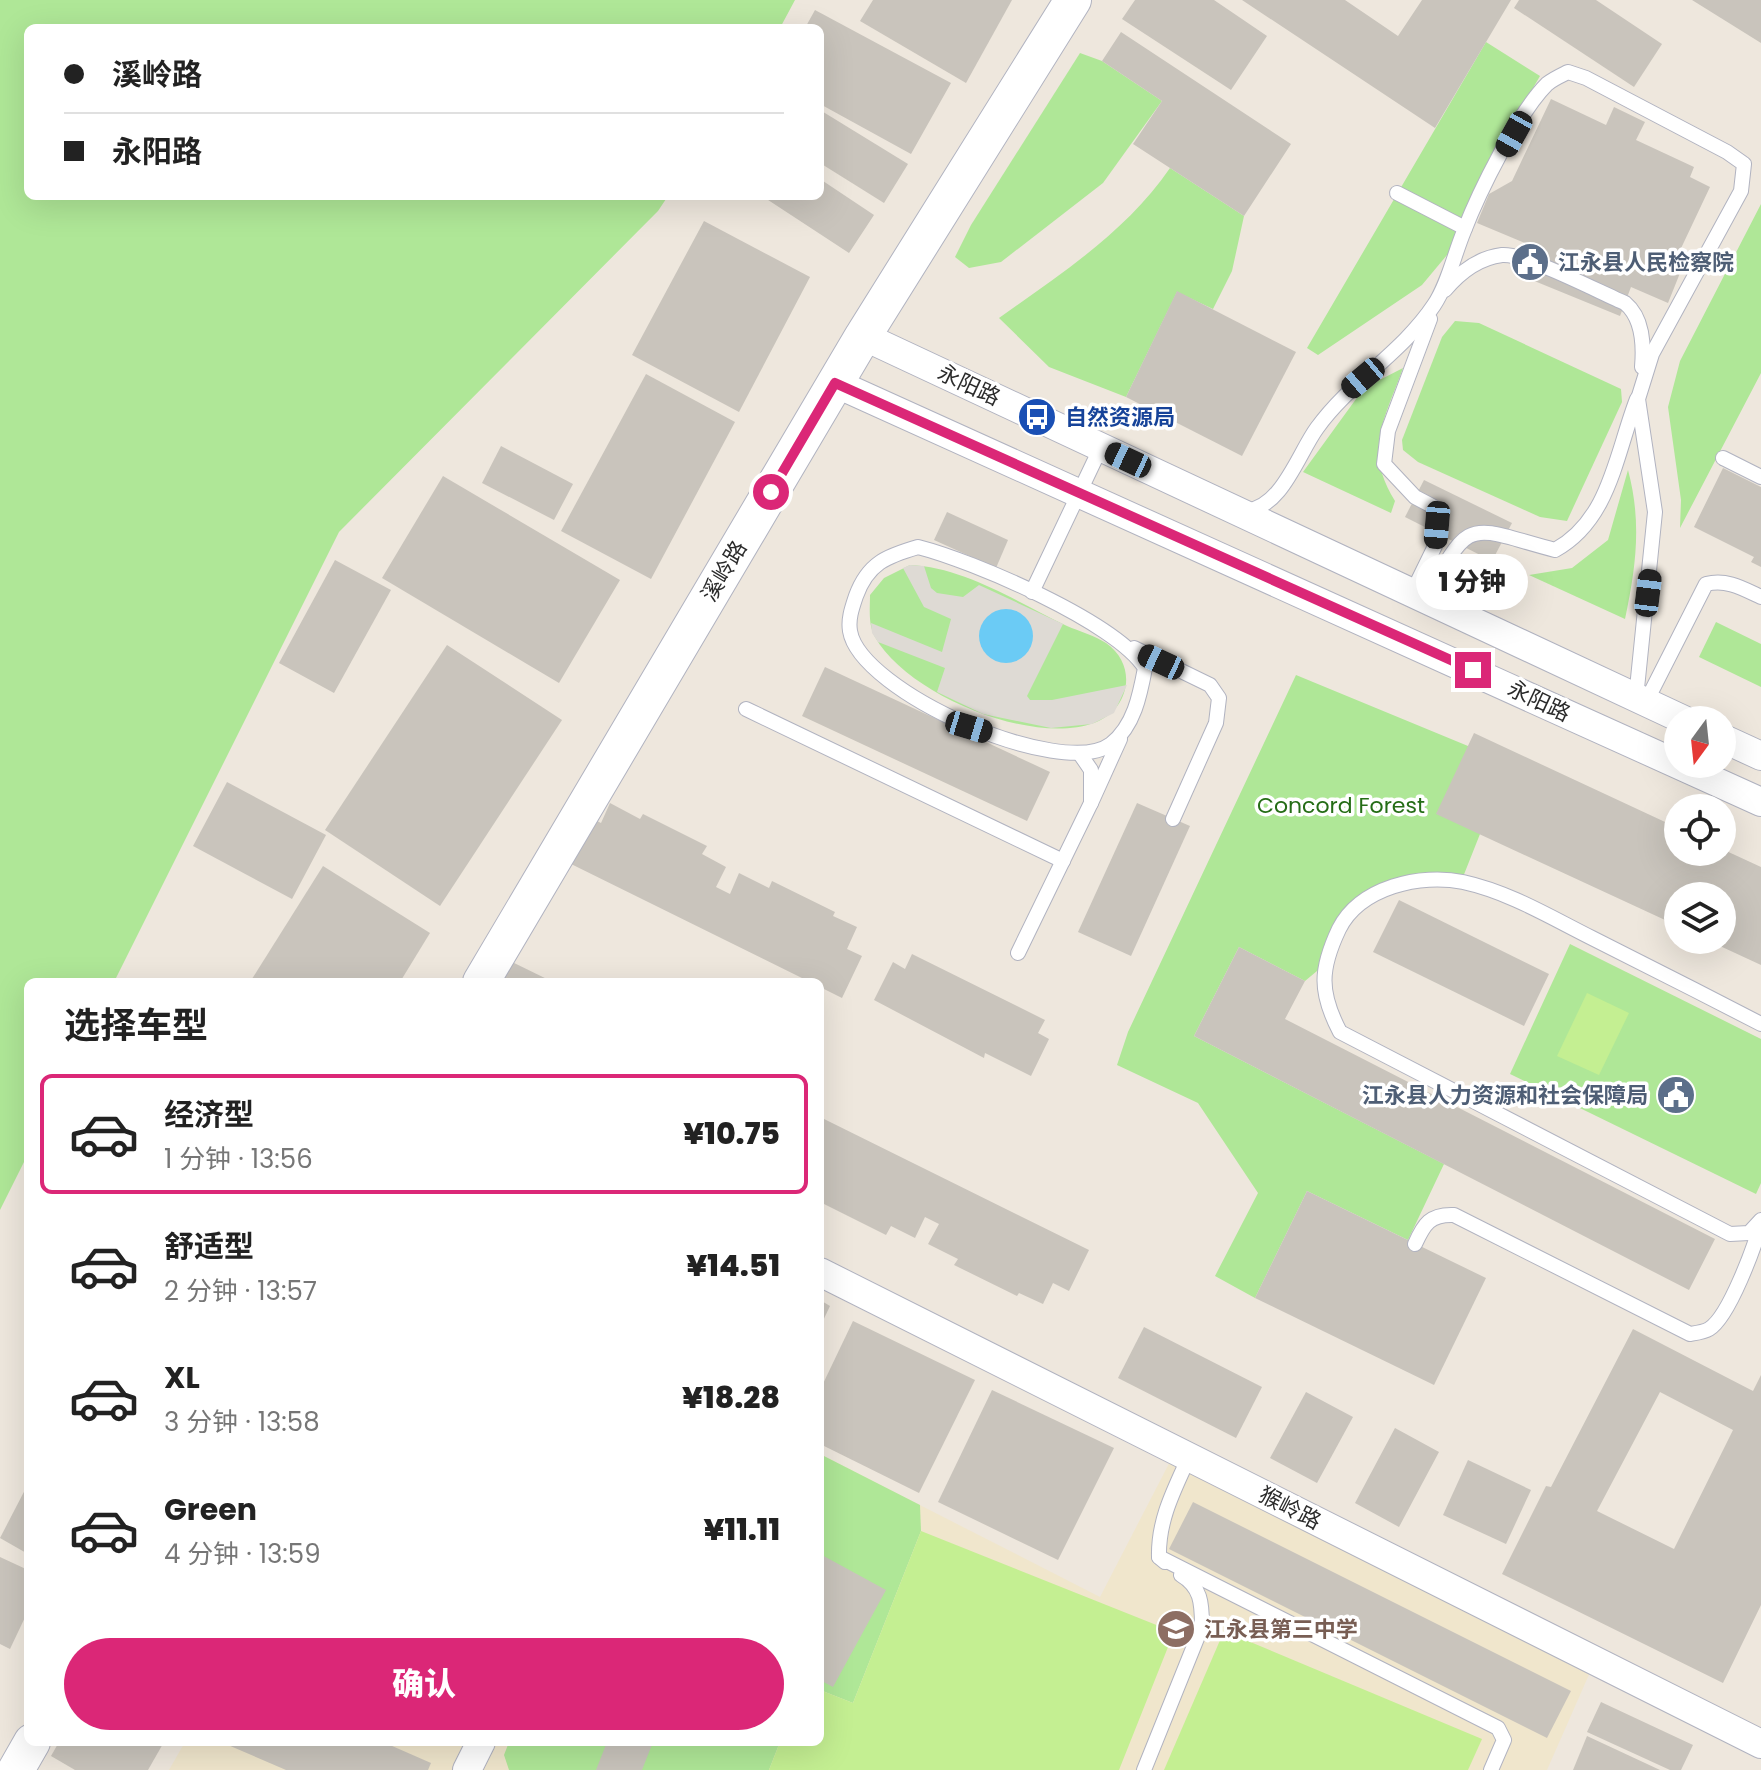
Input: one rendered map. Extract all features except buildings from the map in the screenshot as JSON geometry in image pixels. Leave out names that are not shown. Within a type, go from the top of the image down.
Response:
[{"type":"street","name":"溪岭路","points":[[483,978],[863,336],[1073,0]]},
{"type":"street","name":"永阳路","points":[[863,336],[1664,711]]},
{"type":"street","name":"永阳路","points":[[835,383],[1761,802]]},
{"type":"street","points":[[1736,744],[1761,756]]},
{"type":"street","name":"猴岭路","points":[[824,1274],[1761,1744]]},
{"type":"street","points":[[16,1770],[30,1746]]},
{"type":"street","points":[[467,1770],[479,1746]]},
{"type":"lane","points":[[1568,72],[1671,122],[1744,164],[1741,191],[1652,354],[1598,508],[1575,540],[1555,550],[1487,530],[1475,531],[1450,552],[1419,596],[1435,546],[1434,507],[1415,497],[1384,464],[1388,431],[1465,228],[1528,110],[1549,82],[1568,72]]},
{"type":"lane","points":[[1397,193],[1465,228]]},
{"type":"lane","points":[[1238,512],[1257,510],[1278,493],[1342,395],[1394,351],[1474,263],[1505,255],[1625,303],[1636,312],[1640,329],[1643,352],[1640,392],[1655,512],[1641,700]]},
{"type":"lane","points":[[1032,592],[1101,447]]},
{"type":"lane","points":[[1723,458],[1761,477]]},
{"type":"lane","points":[[1124,731],[1109,746],[1080,754],[1025,745],[969,727],[924,705],[889,682],[850,634],[849,615],[871,566],[890,555],[918,547],[964,560],[1032,592],[1118,641],[1210,685],[1219,698],[1220,710],[1173,819]]},
{"type":"lane","points":[[1641,700],[1706,584],[1717,581],[1734,584],[1761,597]]},
{"type":"lane","points":[[1018,953],[1091,803],[1141,689],[1145,668],[1136,655],[1118,641]]},
{"type":"lane","points":[[1141,689],[1157,670],[1183,672]]},
{"type":"lane","points":[[746,709],[1063,861]]},
{"type":"lane","points":[[1080,754],[1091,770],[1091,803]]},
{"type":"lane","points":[[1761,1024],[1513,898],[1461,882],[1417,879],[1371,896],[1341,924],[1323,966],[1327,1007],[1340,1032],[1730,1234],[1749,1233],[1761,1220]]},
{"type":"lane","points":[[1415,1244],[1425,1223],[1440,1214],[1454,1215],[1690,1334],[1708,1330],[1719,1319],[1757,1243],[1761,1220]]},
{"type":"lane","points":[[1159,1557],[1158,1535],[1165,1511],[1189,1457]]},
{"type":"lane","points":[[1144,1770],[1202,1626],[1202,1603],[1194,1583],[1159,1557]]},
{"type":"lane","points":[[1159,1557],[1498,1728],[1504,1740],[1491,1770]]},
{"type":"shaded area","points":[[924,566],[931,588],[937,593],[963,597],[979,585],[1063,624],[1027,696],[1030,700],[1052,700],[1127,685],[1114,713],[1092,724],[1051,728],[983,714],[937,692],[945,668],[878,642],[872,633],[871,623],[942,652],[951,619],[924,607],[903,568]]},
{"type":"shaded area","name":"江永县第三中学","points":[[1176,1450],[1595,1661],[1547,1770],[169,1770],[183,1746],[824,1746],[824,1456],[1100,1597]]},
{"type":"green space","points":[[0,0],[795,0],[782,24],[24,24],[24,200],[665,200],[658,211],[339,532],[116,978],[24,978],[24,1162],[0,1210]]},
{"type":"green space","points":[[1486,42],[1540,76],[1478,183],[1452,249],[1422,285],[1318,355],[1307,348]]},
{"type":"green space","points":[[1080,53],[1102,61],[1162,101],[1103,183],[1001,262],[969,268],[955,257],[971,225]]},
{"type":"green space","points":[[1170,168],[1244,216],[1232,271],[1213,309],[1177,292],[1126,397],[1049,367],[999,318],[1113,232],[1153,191]]},
{"type":"green space","points":[[1761,204],[1761,373],[1680,528],[1681,500],[1668,407],[1680,361]]},
{"type":"green space","points":[[1455,321],[1479,323],[1621,389],[1622,402],[1567,521],[1540,517],[1418,462],[1403,450],[1402,440],[1442,337]]},
{"type":"green space","points":[[1403,368],[1380,434],[1380,466],[1395,501],[1391,513],[1303,472],[1364,388]]},
{"type":"green space","points":[[1628,470],[1635,508],[1636,544],[1625,619],[1529,575],[1572,568],[1608,540]]},
{"type":"green space","points":[[910,565],[930,567],[971,579],[1106,643],[1123,664],[1126,675],[1126,687],[1115,709],[1094,723],[1068,728],[1037,727],[972,710],[914,678],[891,658],[875,637],[870,616],[870,595],[884,578]]},
{"type":"green space","points":[[1716,622],[1761,644],[1761,687],[1699,657]]},
{"type":"green space","name":"Concord Forest","points":[[1296,675],[1468,746],[1480,834],[1461,882],[1417,879],[1371,896],[1342,924],[1323,966],[1305,981],[1239,947],[1194,1036],[1444,1164],[1408,1240],[1307,1191],[1255,1298],[1215,1276],[1258,1193],[1198,1103],[1117,1065],[1128,1032]]},
{"type":"green space","points":[[1570,944],[1761,1039],[1761,1183],[1756,1194],[1510,1074]]},
{"type":"green space","points":[[1587,993],[1629,1013],[1599,1075],[1557,1056]]},
{"type":"green space","points":[[824,1456],[920,1505],[921,1531],[853,1703],[824,1692]]},
{"type":"green space","points":[[921,1531],[1174,1632],[1119,1770],[769,1770],[778,1746],[824,1746],[824,1692],[853,1703]]},
{"type":"green space","points":[[1224,1631],[1482,1739],[1468,1770],[1164,1770]]},
{"type":"green space","points":[[507,1746],[778,1746],[769,1770],[509,1770],[504,1755]]},
{"type":"water","points":[[1006,609],[1025,617],[1033,636],[1025,655],[1006,663],[987,655],[979,636],[987,617]]},
{"type":"place","name":"江永县人民检察院","points":[[1530,262]]},
{"type":"place","name":"自然资源局","points":[[1037,417]]},
{"type":"place","name":"江永县人力资源和社会保障局","points":[[1676,1095]]},
{"type":"place","name":"江永县第三中学","points":[[1176,1629]]},
{"type":"route","points":[[771,492],[835,383],[1473,670]]}]
